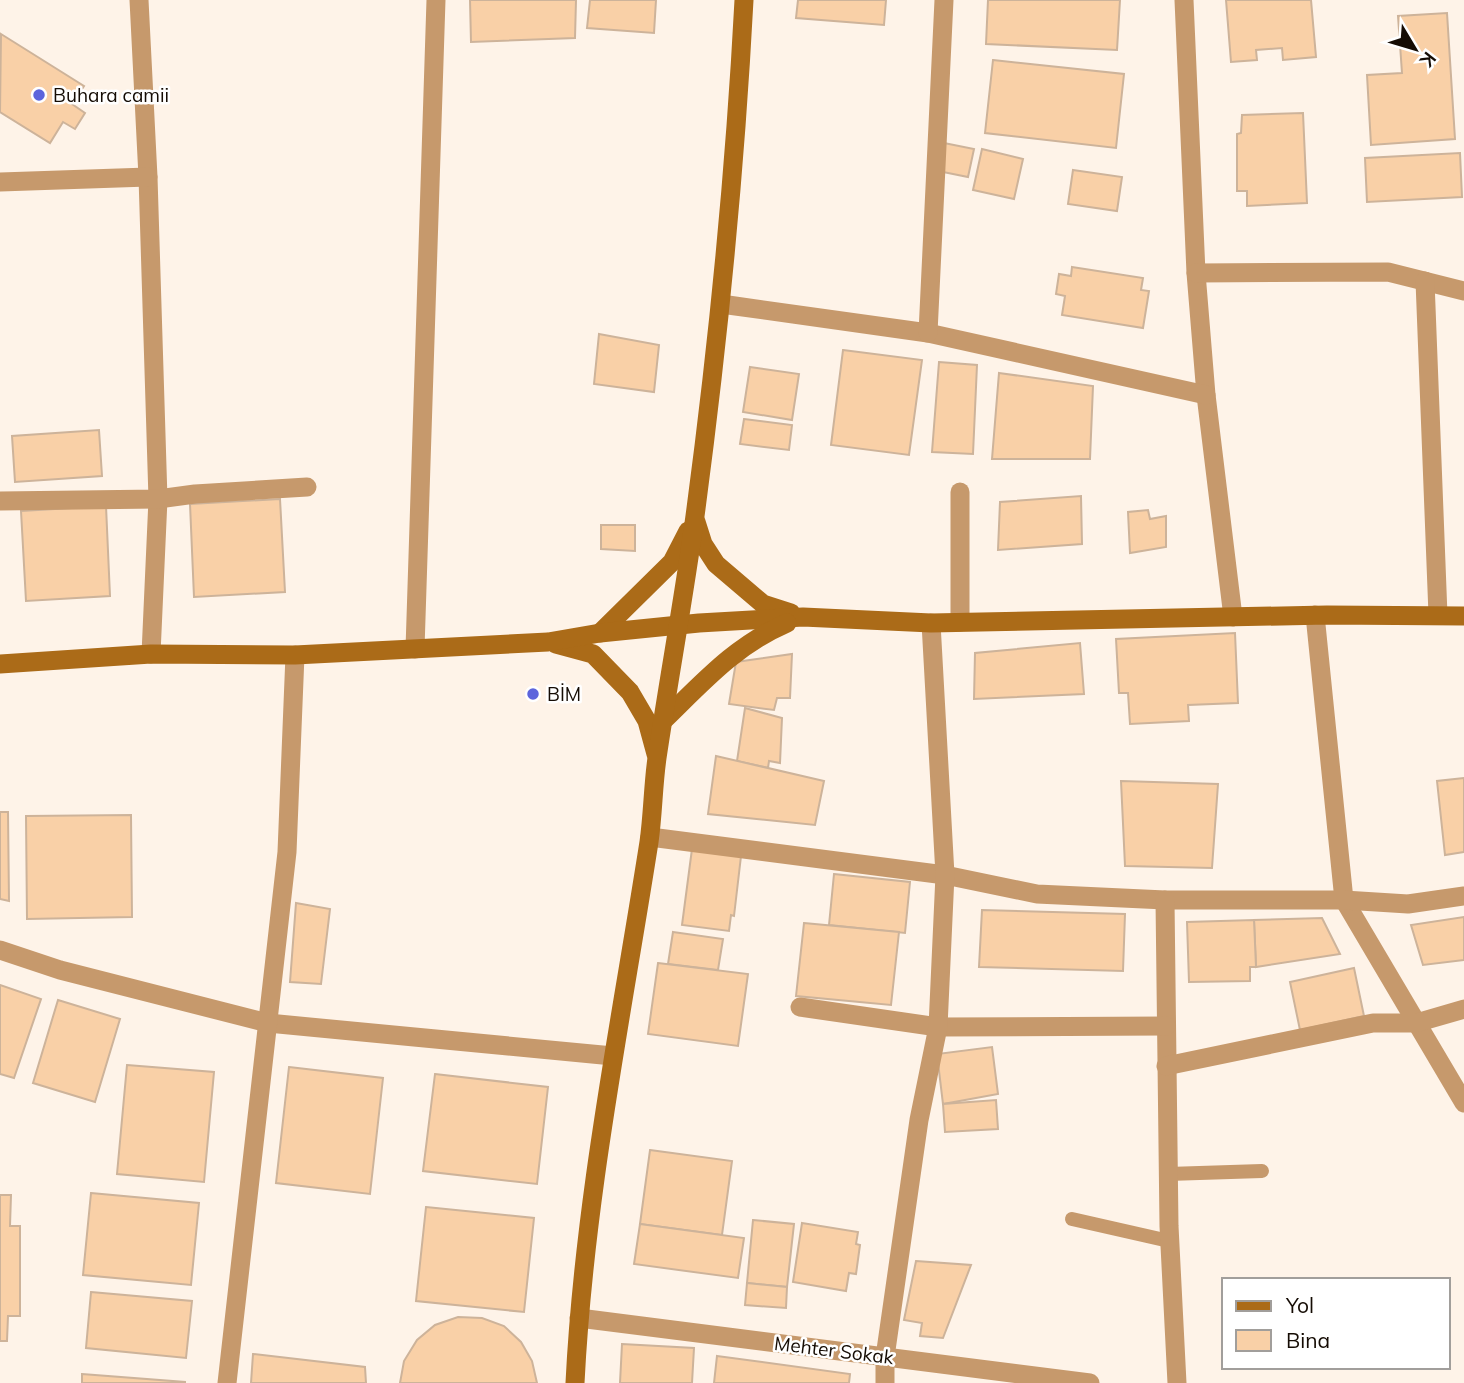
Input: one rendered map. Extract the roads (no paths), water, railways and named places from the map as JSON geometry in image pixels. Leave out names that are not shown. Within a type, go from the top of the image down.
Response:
[{"type":"main road","points":[[575,1383],[579,1318],[613,1056],[650,837],[657,758],[695,518],[721,304],[738,109],[744,0]]},
{"type":"main road","points":[[695,518],[703,544],[716,564],[763,604],[803,617]]},
{"type":"main road","points":[[600,634],[672,562],[695,518]]},
{"type":"main road","points":[[0,664],[151,654],[295,655],[548,642],[679,626],[803,617],[932,623],[1315,615],[1464,616]]},
{"type":"main road","points":[[665,719],[727,658],[761,634],[803,617]]},
{"type":"main road","points":[[548,642],[593,654],[630,692],[647,721],[657,758]]},
{"type":"street","points":[[139,0],[148,177],[158,499],[151,654]]},
{"type":"street","points":[[415,649],[436,0]]},
{"type":"street","points":[[928,332],[944,0]]},
{"type":"street","points":[[1184,0],[1196,273],[1206,395],[1233,617]]},
{"type":"street","points":[[0,182],[148,177]]},
{"type":"street","points":[[1196,273],[1388,272],[1464,291]]},
{"type":"street","points":[[1425,281],[1438,615]]},
{"type":"street","points":[[721,304],[928,332],[1206,395]]},
{"type":"street","points":[[0,501],[158,499],[307,487]]},
{"type":"street","points":[[960,492],[960,622]]},
{"type":"street","points":[[1315,615],[1344,901],[1464,1103]]},
{"type":"street","points":[[885,1383],[885,1356],[919,1120],[938,1027],[945,875],[932,623]]},
{"type":"street","points":[[227,1383],[287,852],[295,655]]},
{"type":"street","points":[[650,837],[945,875],[1037,894],[1165,900],[1408,904],[1464,896]]},
{"type":"street","points":[[1165,900],[1169,1241],[1177,1383]]},
{"type":"street","points":[[0,950],[60,970],[268,1023],[613,1056]]},
{"type":"street","points":[[800,1007],[938,1027],[1166,1026]]},
{"type":"street","points":[[1167,1066],[1373,1023],[1416,1023],[1464,1009]]},
{"type":"street","name":"Mehter Sokak","points":[[579,1318],[1090,1383]]},
{"type":"lane","points":[[1168,1174],[1262,1171]]},
{"type":"lane","points":[[1072,1219],[1169,1241]]},
{"type":"place","name":"Buhara camii","points":[[39,95]]},
{"type":"place","name":"BİM","points":[[533,694]]}]
